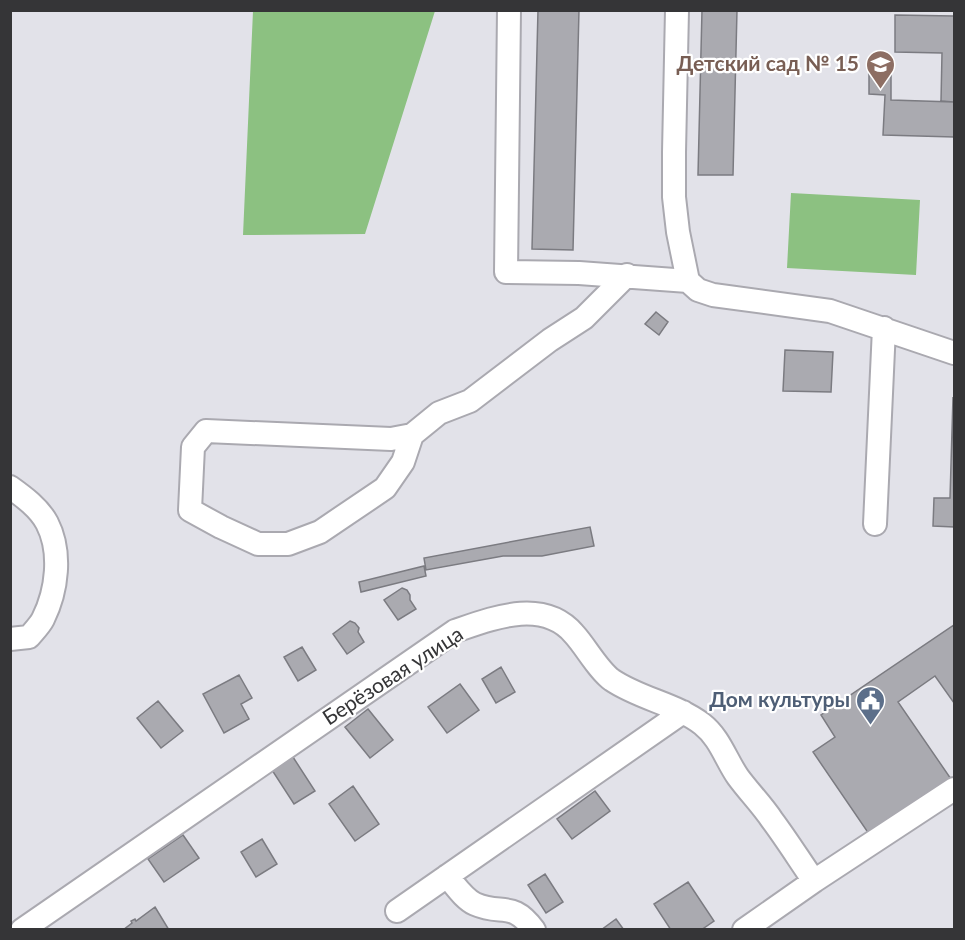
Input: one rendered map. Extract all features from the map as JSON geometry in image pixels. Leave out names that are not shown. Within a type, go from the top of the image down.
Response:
[{"type":"street","points":[[509,10],[506,272],[688,280]]},
{"type":"street","points":[[677,10],[674,197],[682,260],[688,280],[698,290],[713,295],[830,311],[954,353]]},
{"type":"street","points":[[412,435],[403,462],[385,488],[320,532],[288,544],[258,544],[190,510],[193,447],[206,431],[391,439],[412,435],[439,413],[470,400],[550,340],[584,318],[627,276]]},
{"type":"street","points":[[875,524],[884,328]]},
{"type":"street","points":[[10,487],[30,502],[47,522],[53,539],[57,564],[52,597],[42,621],[29,637],[10,639]]},
{"type":"street","name":"Берёзовая улица","points":[[22,930],[455,631],[480,622],[519,613],[541,614],[558,619],[573,632],[611,679],[683,712],[703,725],[717,740],[737,776],[772,820],[814,881]]},
{"type":"street","points":[[397,911],[683,712]]},
{"type":"street","points":[[751,927],[814,881],[954,789]]},
{"type":"street","points":[[447,876],[472,903],[487,908],[511,909],[525,917],[534,930]]},
{"type":"green space","points":[[253,11],[435,11],[365,234],[243,235]]},
{"type":"green space","points":[[791,193],[920,200],[916,275],[787,268]]},
{"type":"building","points":[[538,10],[579,10],[573,250],[532,249]]},
{"type":"building","points":[[702,10],[737,10],[733,175],[698,175]]},
{"type":"building","points":[[895,15],[954,16],[954,102],[941,101],[942,53],[895,52]]},
{"type":"building","points":[[869,69],[891,70],[891,100],[954,102],[954,137],[883,135],[885,95],[869,94]]},
{"type":"building","points":[[656,312],[668,322],[659,335],[645,324]]},
{"type":"building","points":[[785,350],[833,352],[831,392],[783,391]]},
{"type":"building","points":[[953,397],[954,527],[933,526],[934,498],[950,498]]},
{"type":"building","points":[[590,527],[594,546],[542,556],[503,556],[426,570],[424,558]]},
{"type":"building","points":[[424,566],[426,576],[361,592],[359,582]]},
{"type":"building","points":[[402,588],[407,590],[416,609],[398,620],[384,600]]},
{"type":"building","points":[[350,621],[359,628],[358,632],[364,642],[347,654],[333,634]]},
{"type":"building","name":"Дом культуры","points":[[954,625],[954,703],[935,676],[898,702],[951,779],[869,834],[813,752],[835,737],[821,715]]},
{"type":"building","points":[[302,647],[316,670],[298,681],[284,657]]},
{"type":"building","points":[[501,667],[515,692],[496,703],[482,679]]},
{"type":"building","points":[[239,675],[252,698],[241,704],[249,719],[224,733],[203,694]]},
{"type":"building","points":[[460,684],[479,710],[447,733],[428,707]]},
{"type":"building","points":[[158,701],[183,731],[161,748],[137,718]]},
{"type":"building","points":[[368,709],[393,740],[370,758],[345,727]]},
{"type":"building","points":[[291,754],[315,791],[294,804],[270,767]]},
{"type":"building","points":[[353,786],[379,824],[355,841],[329,804]]},
{"type":"building","points":[[595,791],[610,811],[572,839],[557,819]]},
{"type":"building","points":[[183,835],[199,858],[164,882],[148,859]]},
{"type":"building","points":[[262,839],[277,864],[256,877],[241,852]]},
{"type":"building","points":[[545,874],[563,902],[546,913],[528,885]]},
{"type":"building","points":[[688,882],[714,921],[701,930],[671,930],[654,904]]},
{"type":"building","points":[[155,907],[169,930],[123,930],[132,923],[131,921],[135,919],[136,921]]},
{"type":"building","points":[[616,919],[624,930],[601,930]]},
{"type":"place","name":"Детский сад № 15","points":[[880,90]]},
{"type":"place","name":"Дом культуры","points":[[871,726]]}]
